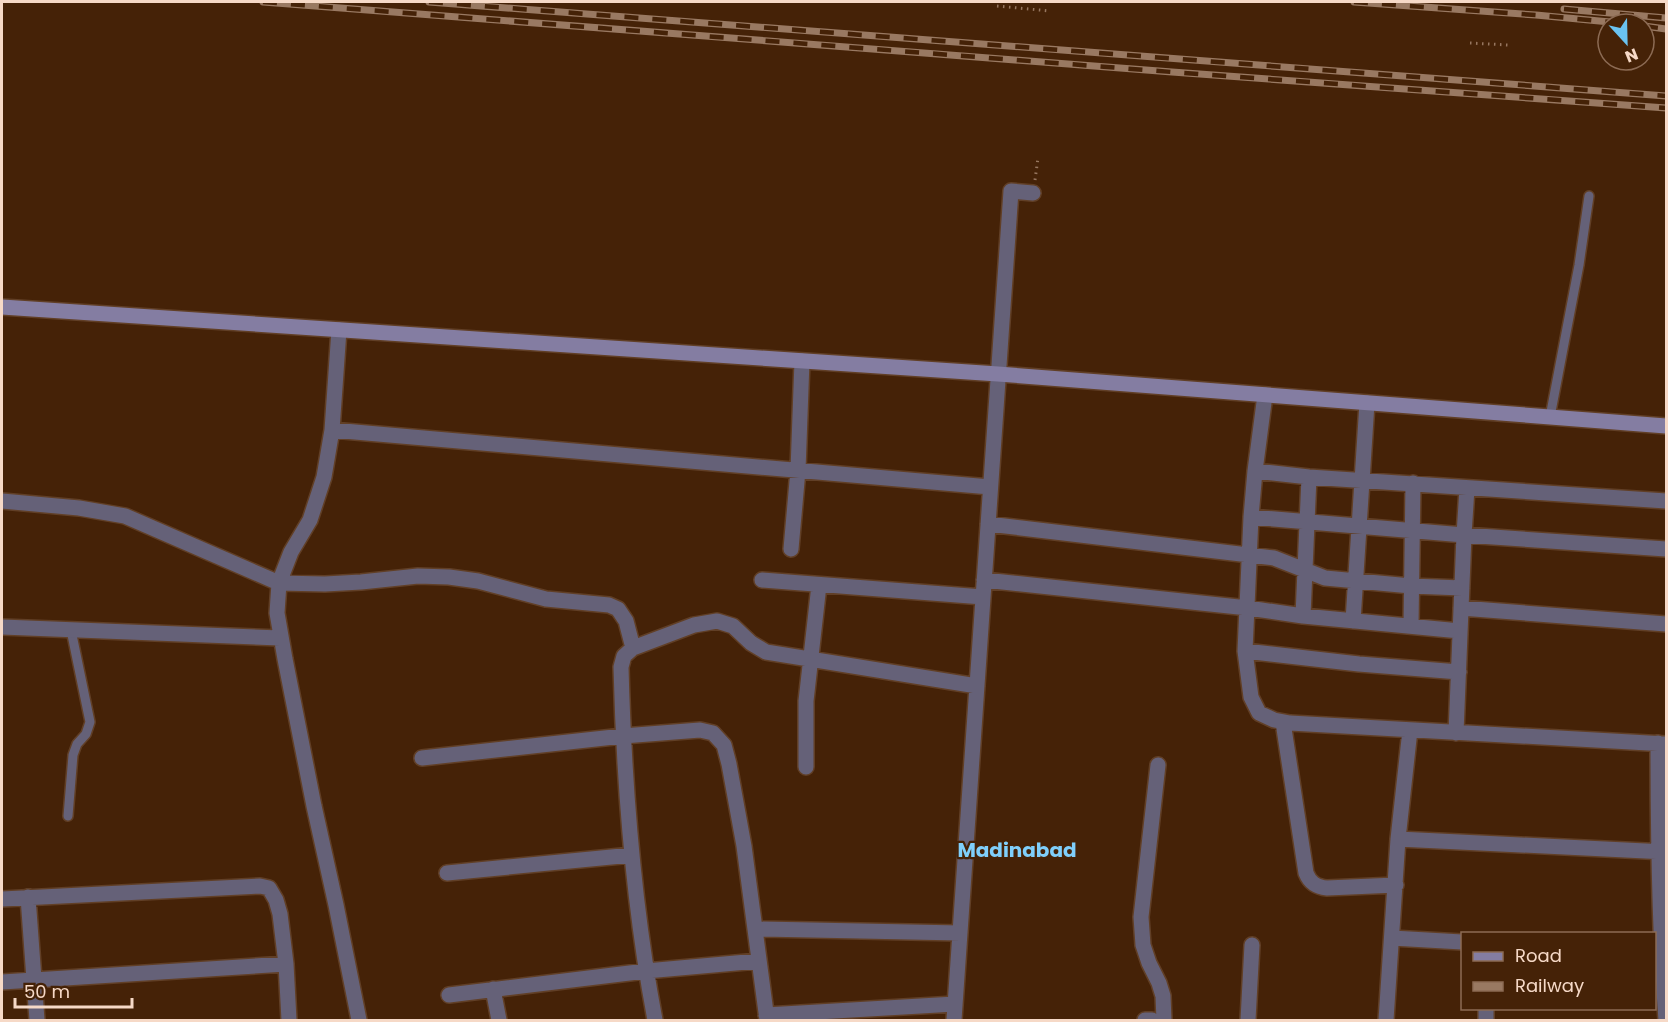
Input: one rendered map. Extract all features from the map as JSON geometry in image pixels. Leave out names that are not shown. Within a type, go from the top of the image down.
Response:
[{"type":"street","points":[[954,1020],[1011,191],[1034,193]]},
{"type":"street","points":[[2,307],[998,374],[1666,426]]},
{"type":"street","points":[[339,330],[332,430],[324,477],[310,520],[291,552],[279,583],[277,613],[280,638],[359,1020]]},
{"type":"street","points":[[791,549],[798,470],[802,361]]},
{"type":"street","points":[[1265,395],[1251,518],[1245,651],[1251,697],[1260,713],[1283,722],[1662,743],[1662,852],[1658,952],[1666,1020]]},
{"type":"street","points":[[1353,621],[1367,403]]},
{"type":"street","points":[[332,430],[990,487]]},
{"type":"street","points":[[1255,471],[1309,477],[1666,501]]},
{"type":"street","points":[[1303,616],[1309,477]]},
{"type":"street","points":[[1411,626],[1413,483]]},
{"type":"street","points":[[1456,733],[1467,488]]},
{"type":"street","points":[[2,501],[78,508],[125,516],[279,583],[325,584],[418,576],[449,577],[478,581],[546,599],[609,605],[618,609],[626,621],[633,648]]},
{"type":"street","points":[[1251,518],[1666,549]]},
{"type":"street","points":[[988,524],[1274,558],[1325,578],[1355,582],[1462,588]]},
{"type":"street","points":[[762,580],[983,597]]},
{"type":"street","points":[[984,580],[1303,616],[1460,631]]},
{"type":"street","points":[[806,766],[806,701],[809,659],[819,585]]},
{"type":"street","points":[[1461,608],[1666,624]]},
{"type":"street","points":[[655,1020],[646,971],[632,855],[622,736],[621,666],[624,656],[633,648],[694,625],[717,621],[733,626],[751,644],[766,652],[977,686]]},
{"type":"street","points":[[2,627],[280,638]]},
{"type":"street","points":[[1245,651],[1359,664],[1459,672]]},
{"type":"street","points":[[1283,722],[1308,880],[1317,887],[1327,888],[1395,885]]},
{"type":"street","points":[[422,758],[622,736],[700,730],[713,733],[724,745],[740,823],[756,929],[766,1018],[832,1016],[955,1004]]},
{"type":"street","points":[[1386,1020],[1398,839],[1410,730]]},
{"type":"street","points":[[1158,765],[1141,917],[1143,945],[1149,963],[1160,983],[1163,996],[1164,1020]]},
{"type":"street","points":[[1398,839],[1662,852]]},
{"type":"street","points":[[447,873],[632,855]]},
{"type":"street","points":[[2,899],[260,885],[269,888],[276,900],[286,964],[289,1020]]},
{"type":"street","points":[[28,897],[37,1020]]},
{"type":"street","points":[[756,929],[960,933]]},
{"type":"street","points":[[1392,938],[1461,942]]},
{"type":"street","points":[[1248,1020],[1252,945]]},
{"type":"street","points":[[450,995],[646,971],[759,962]]},
{"type":"street","points":[[2,982],[286,964]]},
{"type":"street","points":[[493,989],[499,1020]]},
{"type":"street","points":[[1145,1020],[1152,1020]]},
{"type":"lane","points":[[1550,417],[1579,265],[1589,196]]},
{"type":"lane","points":[[68,816],[73,756],[90,722],[71,630]]},
{"type":"path","points":[[997,6],[1050,11]]},
{"type":"path","points":[[1470,43],[1508,45]]},
{"type":"path","points":[[1034,193],[1038,158]]},
{"type":"railway","points":[[263,2],[1666,108]]},
{"type":"railway","points":[[429,2],[1666,96]]},
{"type":"railway","points":[[1354,2],[1596,21]]},
{"type":"railway","points":[[1564,9],[1666,18]]},
{"type":"railway","points":[[1656,28],[1666,29]]},
{"type":"district","name":"Madinabad","points":[[1017,850]]}]
